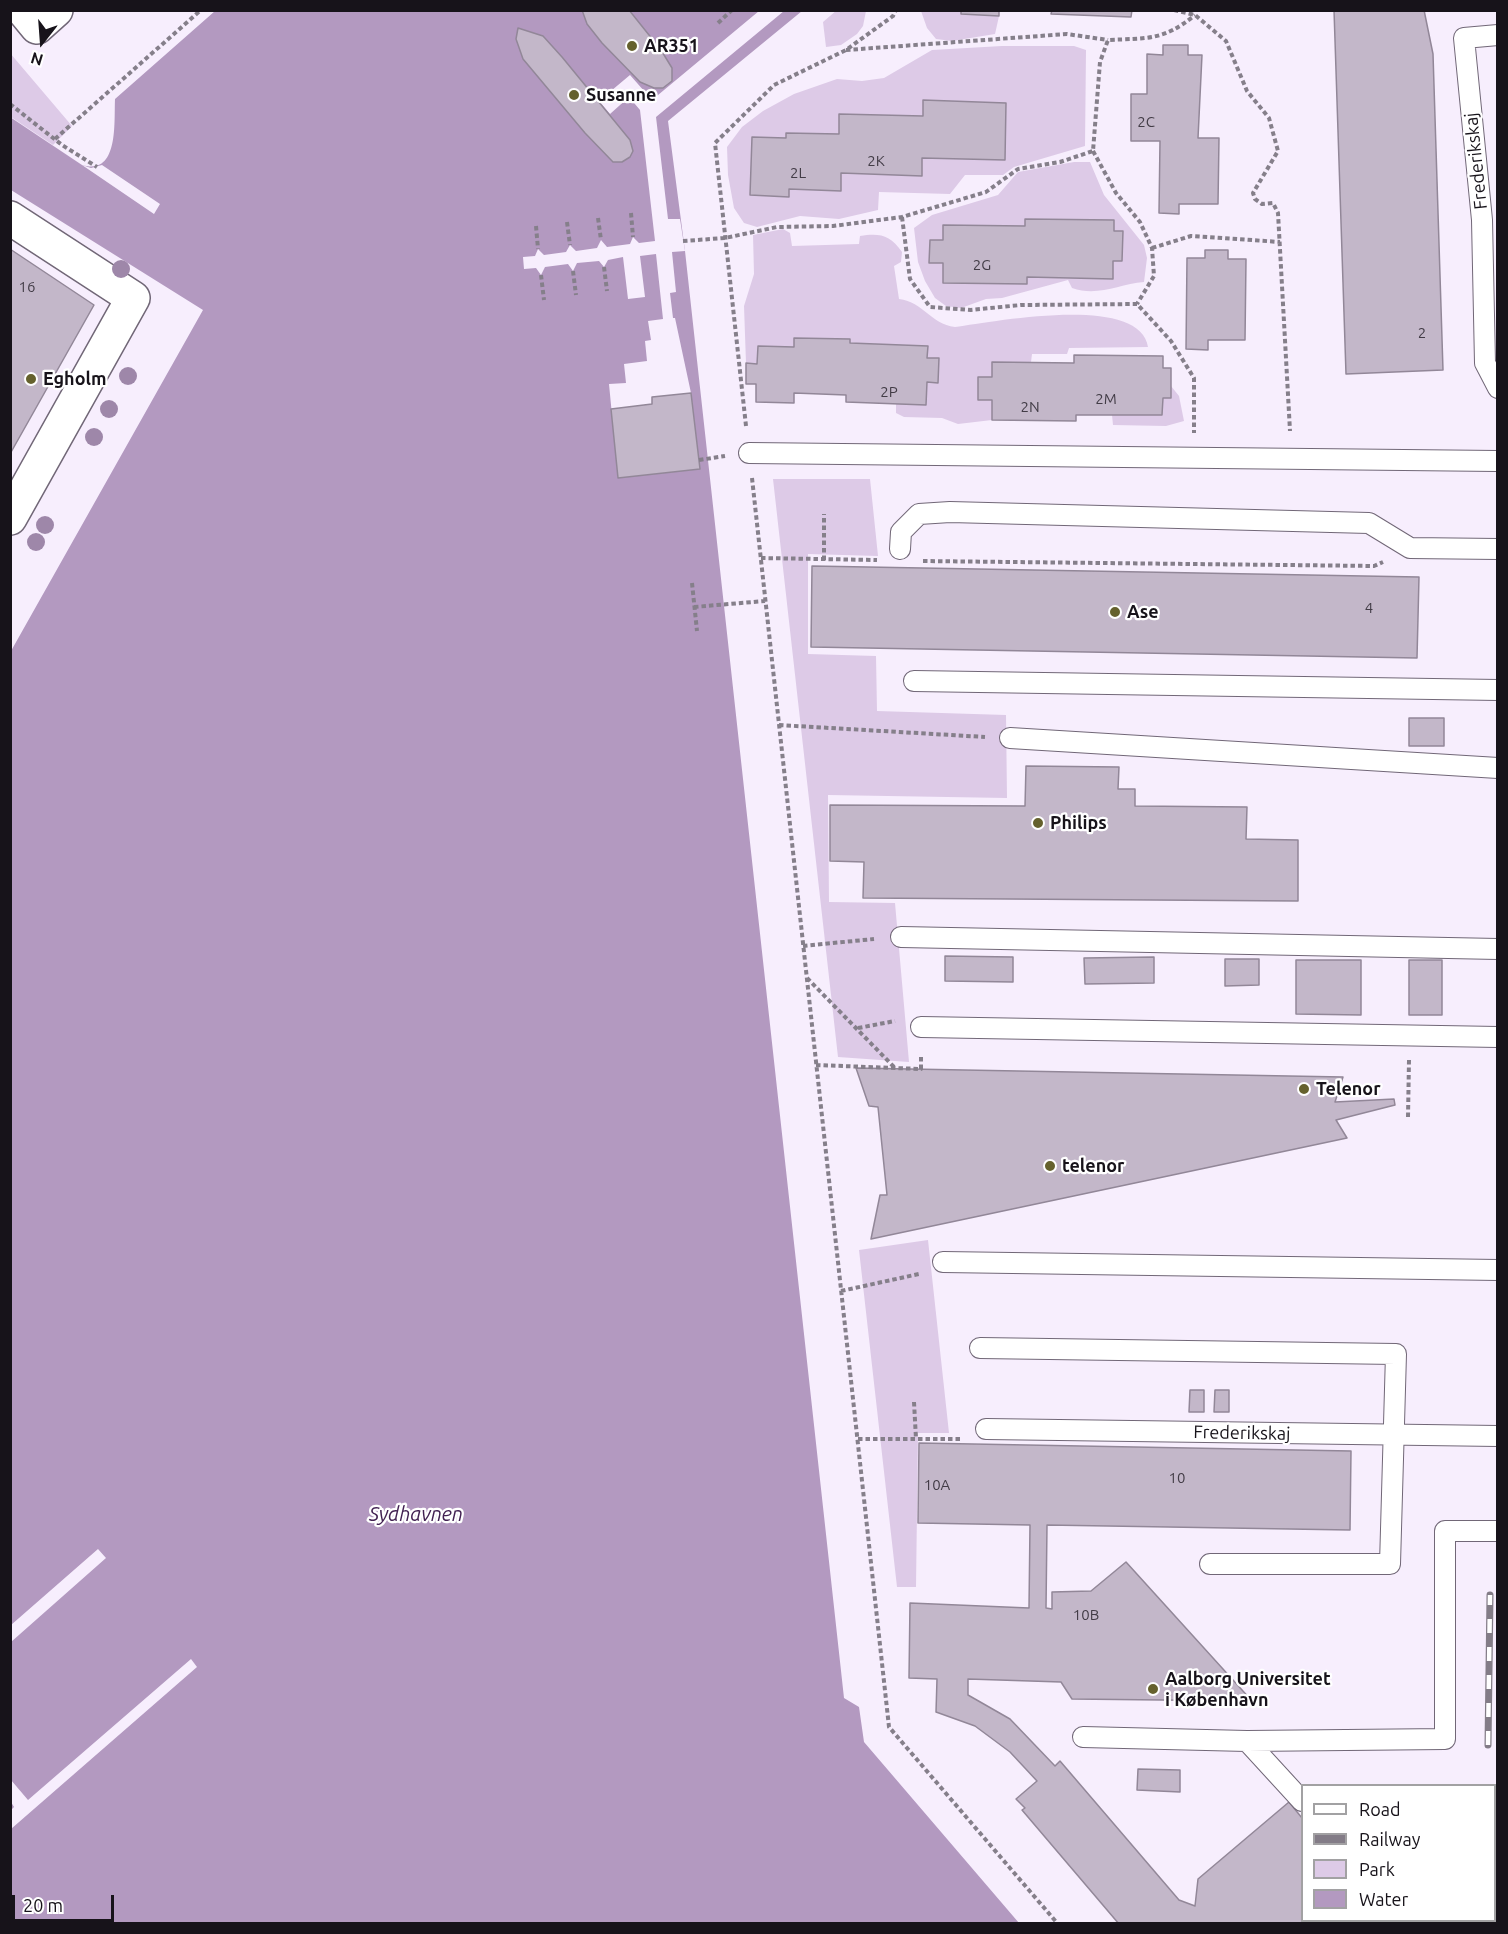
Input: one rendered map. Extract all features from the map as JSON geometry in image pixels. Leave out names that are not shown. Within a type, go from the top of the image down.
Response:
[{"type":"street","points":[[23,10],[37,27],[56,10]]},
{"type":"street","points":[[10,218],[133,298],[10,518]]},
{"type":"lane","name":"Frederikskaj","points":[[1497,35],[1464,38],[1482,220],[1485,363],[1497,388]]},
{"type":"lane","points":[[749,453],[1497,463],[1497,452]]},
{"type":"lane","points":[[900,549],[901,532],[919,514],[950,512],[1369,524],[1410,548],[1497,549]]},
{"type":"lane","points":[[914,681],[1497,690]]},
{"type":"lane","points":[[1010,738],[1497,768]]},
{"type":"lane","points":[[901,937],[1497,949]]},
{"type":"lane","points":[[921,1027],[1497,1037]]},
{"type":"lane","points":[[943,1262],[1497,1270]]},
{"type":"lane","points":[[980,1348],[1396,1354],[1390,1564],[1210,1564]]},
{"type":"lane","name":"Frederikskaj","points":[[986,1429],[1497,1436]]},
{"type":"lane","points":[[1083,1737],[1247,1741],[1445,1739],[1445,1531],[1497,1531]]},
{"type":"lane","points":[[1247,1741],[1301,1800]]},
{"type":"path","points":[[55,139],[201,10]]},
{"type":"path","points":[[718,23],[732,10]]},
{"type":"path","points":[[896,10],[893,16],[846,50],[774,84],[715,143],[889,1727],[1058,1923]]},
{"type":"path","points":[[1174,10],[1195,15],[1226,40],[1246,91],[1269,118],[1278,151],[1253,193],[1255,199],[1262,204],[1273,203],[1278,213],[1291,459]]},
{"type":"path","points":[[846,50],[1067,34],[1108,40],[1148,38],[1173,32],[1195,15]]},
{"type":"path","points":[[1108,40],[1100,62],[1094,151],[1116,193],[1140,222],[1152,248],[1154,276],[1137,304]]},
{"type":"path","points":[[10,104],[55,139],[97,166]]},
{"type":"path","points":[[683,241],[725,238],[777,227],[833,226],[902,217],[986,192],[1018,169],[1060,162],[1094,151]]},
{"type":"path","points":[[631,213],[633,237]]},
{"type":"path","points":[[902,217],[910,279],[930,307],[971,310],[1021,305],[1137,304],[1171,341],[1194,378],[1194,458]]},
{"type":"path","points":[[598,218],[601,240]]},
{"type":"path","points":[[567,222],[570,245]]},
{"type":"path","points":[[536,226],[538,249]]},
{"type":"path","points":[[1152,248],[1191,236],[1280,242]]},
{"type":"path","points":[[604,267],[608,291]]},
{"type":"path","points":[[573,271],[576,295]]},
{"type":"path","points":[[542,275],[544,300]]},
{"type":"path","points":[[824,514],[824,560]]},
{"type":"path","points":[[919,561],[1374,567],[1410,548]]},
{"type":"path","points":[[761,558],[883,560]]},
{"type":"path","points":[[692,583],[697,631]]},
{"type":"path","points":[[694,607],[766,600]]},
{"type":"path","points":[[779,725],[1010,738]]},
{"type":"path","points":[[803,945],[901,937]]},
{"type":"path","points":[[807,977],[894,1067]]},
{"type":"path","points":[[816,1065],[921,1069],[921,1027],[908,1019],[858,1028]]},
{"type":"path","points":[[1408,1117],[1410,1036]]},
{"type":"path","points":[[841,1291],[935,1270],[943,1262]]},
{"type":"path","points":[[914,1402],[916,1439]]},
{"type":"path","points":[[858,1439],[962,1439],[986,1429]]},
{"type":"green space","points":[[837,10],[866,11],[863,26],[857,34],[841,45],[826,47],[823,22]]},
{"type":"green space","points":[[921,11],[961,11],[962,14],[999,16],[995,34],[952,41],[936,39],[927,28]]},
{"type":"green space","points":[[1002,46],[1074,46],[1086,50],[1085,146],[1014,167],[1003,175],[965,175],[950,194],[879,192],[878,210],[839,219],[800,216],[757,227],[744,223],[734,208],[728,175],[727,147],[742,127],[763,111],[794,94],[837,79],[862,81],[884,78],[932,50]]},
{"type":"green space","points":[[10,53],[72,126],[53,145],[11,117]]},
{"type":"green space","points":[[1074,162],[1090,162],[1104,195],[1144,245],[1147,258],[1144,282],[1091,291],[1072,288],[1068,280],[1002,298],[986,299],[961,308],[946,306],[935,298],[918,262],[914,228],[932,215],[998,195],[1018,172]]},
{"type":"green space","points":[[783,229],[790,233],[792,246],[859,244],[860,236],[867,235],[879,235],[889,239],[902,252],[901,262],[894,266],[899,299],[915,304],[946,325],[955,327],[1000,320],[1063,315],[1093,316],[1120,320],[1139,330],[1148,347],[1069,348],[1067,354],[1032,354],[1031,362],[993,362],[992,377],[978,377],[979,400],[992,400],[992,420],[958,424],[942,418],[904,417],[896,413],[896,404],[927,382],[938,383],[939,359],[927,358],[927,346],[850,343],[849,339],[794,338],[794,347],[758,346],[757,364],[746,363],[744,306],[754,274],[753,235]]},
{"type":"green space","points":[[1171,386],[1179,396],[1184,421],[1166,426],[1113,425],[1112,415],[1162,415],[1163,398],[1171,398]]},
{"type":"green space","points":[[773,479],[870,479],[878,556],[808,554],[808,654],[876,656],[877,711],[1006,715],[1007,798],[828,795],[829,902],[895,903],[909,1062],[838,1057]]},
{"type":"green space","points":[[928,1240],[949,1433],[918,1433],[916,1587],[897,1587],[859,1250]]},
{"type":"water","name":"Sydhavnen","points":[[215,11],[802,11],[668,121],[685,251],[844,1698],[859,1707],[864,1742],[1019,1923],[11,1923],[11,651],[203,310],[11,190],[10,117],[82,165],[94,166],[103,163],[112,145],[115,99]]},
{"type":"pier","points":[[759,11],[784,11],[656,117],[668,219],[680,219],[685,251],[672,252],[676,292],[670,293],[673,318],[675,318],[691,393],[700,469],[618,478],[609,384],[626,383],[624,364],[647,361],[645,341],[651,340],[648,321],[663,319],[656,254],[640,256],[645,297],[628,299],[623,257],[608,260],[604,267],[599,261],[577,263],[573,271],[568,264],[545,267],[541,275],[536,268],[524,269],[523,257],[535,256],[538,249],[544,255],[566,252],[570,245],[576,251],[597,248],[601,240],[607,247],[630,244],[633,237],[639,243],[655,241],[640,110],[629,97],[610,114],[599,101],[630,75],[652,100]]},
{"type":"pier","points":[[82,165],[91,168],[102,165],[160,204],[154,214]]},
{"type":"pier","points":[[98,1549],[106,1558],[11,1642],[11,1625]]},
{"type":"pier","points":[[191,1659],[197,1667],[11,1829],[11,1810],[14,1807],[11,1802],[11,1780],[28,1800]]},
{"type":"building","name":"AR351","points":[[582,10],[629,10],[661,50],[672,68],[672,81],[663,88],[654,88],[640,82],[602,43],[587,24]]},
{"type":"building","points":[[961,10],[999,10],[999,16],[961,14]]},
{"type":"building","points":[[1052,10],[1132,10],[1131,17],[1051,14]]},
{"type":"building","points":[[1334,10],[1424,10],[1433,54],[1443,370],[1346,374]]},
{"type":"building","name":"Susanne","points":[[518,28],[543,36],[562,57],[630,140],[633,151],[630,157],[622,162],[613,162],[585,133],[523,59],[516,39]]},
{"type":"building","points":[[1163,45],[1188,45],[1188,55],[1202,55],[1198,138],[1219,138],[1218,204],[1179,204],[1179,214],[1159,213],[1160,141],[1131,141],[1131,94],[1147,94],[1147,54],[1163,55]]},
{"type":"building","points":[[923,100],[1006,103],[1005,160],[922,158],[922,176],[841,173],[841,191],[789,189],[789,197],[750,195],[752,137],[786,138],[786,133],[839,134],[839,114],[923,116]]},
{"type":"building","points":[[1025,219],[1114,220],[1114,231],[1123,231],[1122,261],[1113,261],[1113,279],[1027,277],[1027,284],[943,283],[943,263],[929,263],[930,240],[943,240],[943,225],[1025,226]]},
{"type":"building","name":"Egholm","points":[[10,249],[94,305],[10,454]]},
{"type":"building","points":[[1205,250],[1228,250],[1228,259],[1246,259],[1245,340],[1208,340],[1208,350],[1186,349],[1187,258],[1205,258]]},
{"type":"building","points":[[794,338],[850,339],[850,343],[928,346],[927,358],[939,358],[938,383],[927,382],[926,405],[846,402],[846,395],[794,393],[794,403],[756,402],[756,384],[746,384],[746,363],[757,364],[758,346],[794,347]]},
{"type":"building","points":[[1074,355],[1163,356],[1163,368],[1171,368],[1171,398],[1163,398],[1162,415],[1076,415],[1076,421],[992,420],[992,400],[978,400],[978,377],[992,377],[992,362],[1074,363]]},
{"type":"building","points":[[691,393],[700,469],[618,478],[611,409],[652,404],[652,397]]},
{"type":"building","name":"Ase","points":[[812,566],[1419,577],[1417,658],[811,647]]},
{"type":"building","points":[[1409,718],[1444,718],[1444,746],[1409,746]]},
{"type":"building","name":"Philips","points":[[1026,766],[1119,767],[1118,789],[1135,789],[1135,806],[1247,807],[1246,839],[1298,840],[1298,901],[863,898],[864,862],[830,861],[830,805],[1025,806]]},
{"type":"building","points":[[945,956],[1013,957],[1013,982],[945,981]]},
{"type":"building","points":[[1154,957],[1154,983],[1085,984],[1084,958]]},
{"type":"building","points":[[1225,959],[1259,959],[1259,985],[1225,986]]},
{"type":"building","points":[[1296,960],[1361,960],[1361,1015],[1296,1014]]},
{"type":"building","points":[[1409,960],[1442,960],[1442,1015],[1409,1015]]},
{"type":"building","name":"telenor","points":[[856,1068],[1343,1077],[1335,1102],[1394,1099],[1395,1105],[1336,1120],[1347,1138],[871,1239],[880,1195],[887,1195],[878,1107],[869,1106]]},
{"type":"building","points":[[1190,1390],[1204,1390],[1204,1412],[1189,1412]]},
{"type":"building","points":[[1215,1390],[1229,1390],[1229,1412],[1214,1412]]},
{"type":"building","name":"Aalborg Universitet i København","points":[[919,1443],[1351,1451],[1350,1530],[1047,1525],[1046,1608],[1052,1609],[1052,1592],[1091,1591],[1126,1562],[1252,1701],[1072,1699],[1061,1682],[968,1679],[968,1695],[1010,1719],[1055,1766],[1060,1761],[1179,1900],[1195,1906],[1198,1879],[1289,1802],[1301,1817],[1301,1922],[1391,1922],[1392,1924],[1119,1924],[1022,1810],[1025,1808],[1016,1799],[1037,1781],[1010,1752],[975,1726],[936,1712],[937,1679],[909,1678],[910,1603],[1029,1608],[1030,1525],[918,1523]]},
{"type":"building","points":[[1138,1769],[1180,1770],[1180,1792],[1137,1790]]},
{"type":"railway","points":[[1488,1745],[1490,1595]]},
{"type":"place","name":"AR351","points":[[632,46]]},
{"type":"place","name":"Susanne","points":[[574,95]]},
{"type":"place","name":"Egholm","points":[[31,379]]},
{"type":"place","name":"Ase","points":[[1115,612]]},
{"type":"place","name":"Philips","points":[[1038,823]]},
{"type":"place","name":"Telenor","points":[[1304,1089]]},
{"type":"place","name":"telenor","points":[[1050,1166]]},
{"type":"place","name":"Aalborg Universitet i København","points":[[1153,1689]]}]
